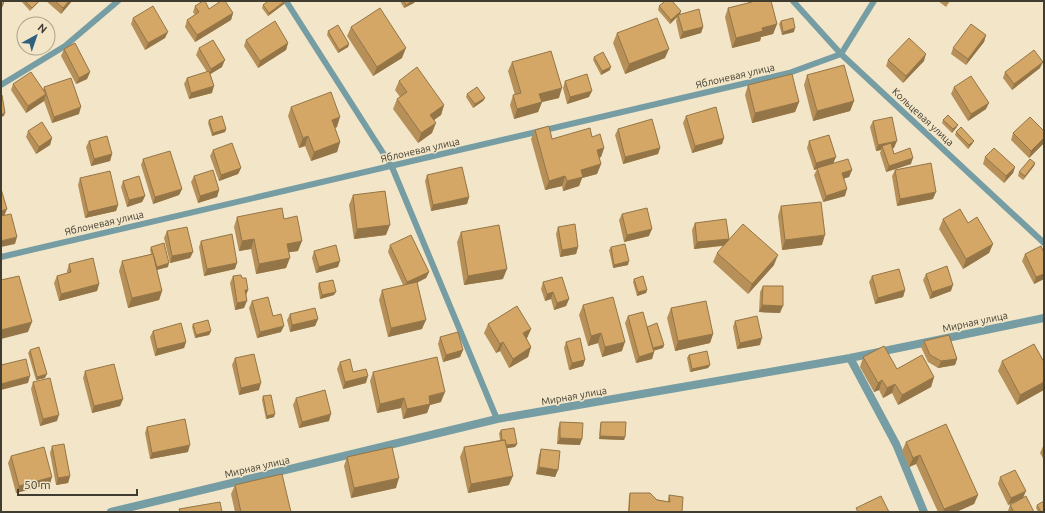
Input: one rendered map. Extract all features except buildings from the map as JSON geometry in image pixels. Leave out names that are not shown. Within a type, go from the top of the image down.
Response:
[{"type":"street","name":"Мирная улица","points":[[112,512],[497,419],[850,358],[1044,318]]},
{"type":"street","points":[[850,358],[896,444],[924,512]]},
{"type":"lane","points":[[1,85],[65,46],[118,1]]},
{"type":"lane","points":[[286,1],[392,167],[497,419]]},
{"type":"lane","name":"Кольцевая улица","points":[[793,1],[841,54],[1044,243]]},
{"type":"lane","points":[[841,54],[874,1]]},
{"type":"lane","name":"Яблоневая улица","points":[[1,257],[392,167],[789,73],[841,54]]}]
